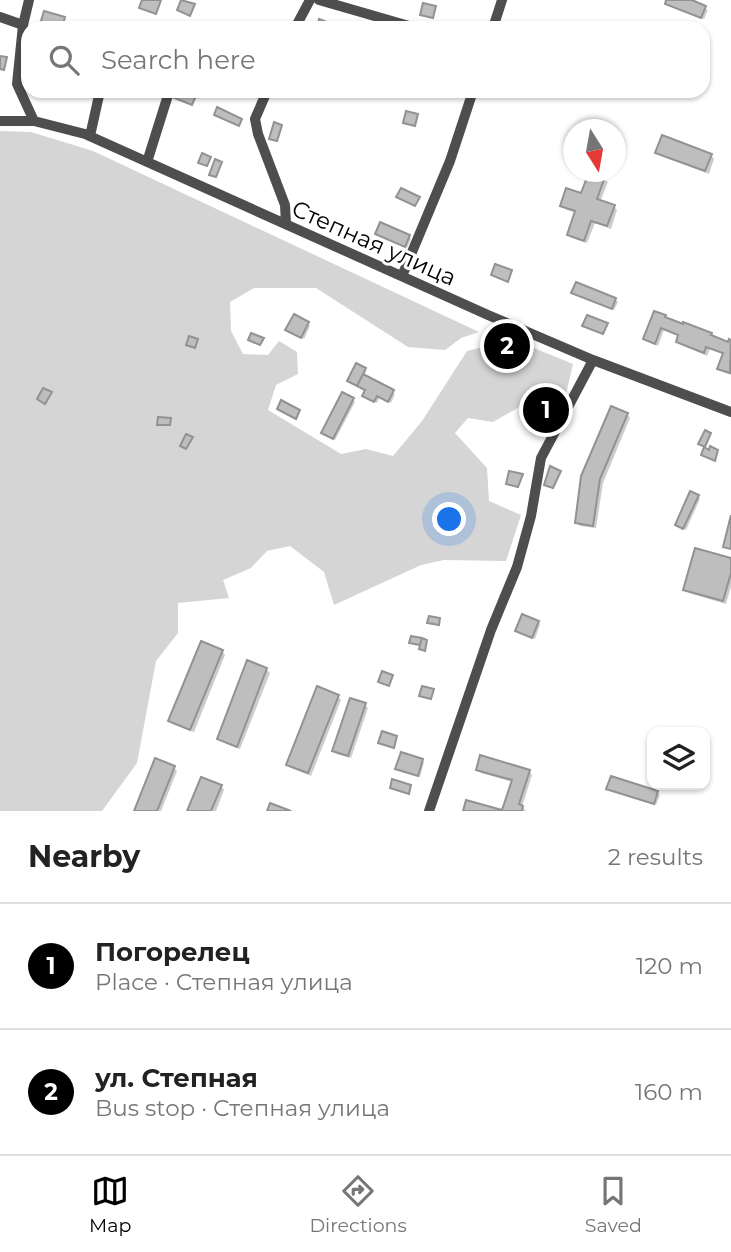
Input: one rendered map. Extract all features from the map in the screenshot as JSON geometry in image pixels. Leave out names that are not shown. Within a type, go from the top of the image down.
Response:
[{"type":"street","points":[[24,21],[29,0]]},
{"type":"street","points":[[299,21],[310,0]]},
{"type":"street","points":[[319,0],[392,21]]},
{"type":"street","points":[[495,21],[502,0]]},
{"type":"street","points":[[0,17],[21,24]]},
{"type":"street","points":[[21,45],[17,84],[21,93]]},
{"type":"street","points":[[23,98],[34,121]]},
{"type":"street","points":[[90,136],[98,98]]},
{"type":"street","points":[[147,162],[167,98]]},
{"type":"street","points":[[264,98],[255,119],[258,134],[285,205],[285,224]]},
{"type":"street","points":[[402,276],[450,161],[471,98]]},
{"type":"street","name":"Степная улица","points":[[0,121],[34,121],[90,136],[488,316],[593,360],[731,412]]},
{"type":"street","points":[[429,811],[491,630],[517,567],[531,516],[541,458],[593,360]]},
{"type":"shaded area","points":[[0,131],[31,132],[93,151],[479,332],[461,338],[445,350],[408,347],[316,288],[254,288],[230,302],[231,331],[243,354],[268,355],[279,341],[297,352],[298,374],[276,385],[268,410],[341,454],[366,449],[393,456],[422,421],[467,351],[483,347],[510,356],[534,348],[573,364],[565,398],[540,395],[493,422],[468,418],[455,433],[487,468],[489,501],[521,515],[506,561],[444,560],[421,565],[334,605],[324,572],[290,546],[267,551],[251,568],[223,580],[229,598],[178,603],[178,633],[156,661],[137,763],[102,811],[0,811]]},
{"type":"building","points":[[142,0],[161,0],[156,14],[139,8]]},
{"type":"building","points":[[181,0],[195,4],[190,16],[177,10]]},
{"type":"building","points":[[666,0],[692,0],[706,6],[701,18],[665,4]]},
{"type":"building","points":[[423,3],[436,6],[433,18],[420,15]]},
{"type":"building","points":[[44,11],[65,17],[64,21],[41,21]]},
{"type":"building","points":[[0,56],[7,57],[4,70],[0,69]]},
{"type":"building","points":[[174,98],[195,98],[192,105]]},
{"type":"building","points":[[217,107],[242,119],[239,126],[214,115]]},
{"type":"building","points":[[406,111],[418,114],[415,126],[403,123]]},
{"type":"building","points":[[274,122],[282,125],[277,141],[269,139]]},
{"type":"building","points":[[662,135],[712,154],[705,171],[655,153]]},
{"type":"building","points":[[202,153],[211,157],[207,166],[198,163]]},
{"type":"building","points":[[215,159],[222,162],[216,177],[209,175]]},
{"type":"building","points":[[585,182],[603,182],[597,199],[615,205],[607,226],[591,221],[584,241],[567,235],[575,211],[560,206],[566,188],[581,193]]},
{"type":"building","points":[[401,188],[420,197],[415,206],[396,197]]},
{"type":"building","points":[[380,222],[410,235],[405,247],[375,234]]},
{"type":"building","points":[[495,264],[512,270],[508,282],[491,275]]},
{"type":"building","points":[[576,282],[616,298],[612,309],[571,293]]},
{"type":"building","points":[[654,311],[712,333],[711,335],[728,342],[731,340],[730,373],[717,369],[723,353],[706,347],[704,353],[676,342],[678,335],[661,328],[655,344],[643,339]]},
{"type":"building","points":[[294,314],[309,322],[301,338],[285,330]]},
{"type":"building","points":[[587,315],[608,323],[603,334],[582,326]]},
{"type":"building","points":[[251,333],[264,338],[260,345],[248,340]]},
{"type":"building","points":[[189,336],[198,339],[195,348],[186,345]]},
{"type":"building","points":[[356,363],[366,368],[357,386],[347,381]]},
{"type":"building","points":[[363,374],[394,390],[388,402],[377,396],[374,402],[362,396],[365,390],[357,386]]},
{"type":"building","points":[[43,388],[52,392],[45,404],[37,399]]},
{"type":"building","points":[[342,392],[354,398],[333,439],[321,433]]},
{"type":"building","points":[[281,400],[300,410],[296,419],[277,409]]},
{"type":"building","points":[[539,401],[559,409],[555,417],[533,411]]},
{"type":"building","points":[[611,406],[628,413],[600,479],[593,526],[575,523],[581,476]]},
{"type":"building","points":[[158,417],[171,418],[170,425],[157,425]]},
{"type":"building","points":[[705,430],[711,433],[705,447],[698,444]]},
{"type":"building","points":[[186,434],[193,437],[186,449],[180,446]]},
{"type":"building","points":[[710,446],[718,450],[715,461],[701,455],[704,447],[709,450]]},
{"type":"building","points":[[550,466],[561,471],[553,488],[544,485]]},
{"type":"building","points":[[509,471],[523,474],[518,487],[506,484]]},
{"type":"building","points":[[690,491],[699,495],[683,529],[675,525]]},
{"type":"building","points":[[731,515],[731,549],[723,547]]},
{"type":"building","points":[[695,548],[731,558],[731,573],[723,601],[683,590]]},
{"type":"building","points":[[522,614],[539,621],[532,638],[515,631]]},
{"type":"building","points":[[429,616],[440,618],[439,625],[427,623]]},
{"type":"building","points":[[411,636],[422,638],[420,645],[409,643]]},
{"type":"building","points":[[422,638],[427,640],[425,651],[419,649]]},
{"type":"building","points":[[201,641],[223,650],[190,730],[168,721]]},
{"type":"building","points":[[247,660],[267,668],[237,747],[217,739]]},
{"type":"building","points":[[382,671],[393,675],[389,686],[378,682]]},
{"type":"building","points":[[317,686],[339,695],[308,773],[286,765]]},
{"type":"building","points":[[422,686],[434,689],[431,699],[419,696]]},
{"type":"building","points":[[350,698],[366,703],[348,756],[332,751]]},
{"type":"building","points":[[382,731],[397,736],[394,748],[378,743]]},
{"type":"building","points":[[401,752],[423,759],[418,776],[395,769]]},
{"type":"building","points":[[480,755],[530,770],[519,804],[523,806],[522,811],[463,811],[466,800],[502,810],[512,780],[476,770]]},
{"type":"building","points":[[155,758],[175,766],[157,811],[134,811]]},
{"type":"building","points":[[611,776],[647,787],[647,790],[658,791],[654,804],[606,789]]},
{"type":"building","points":[[201,777],[222,785],[211,811],[187,811]]},
{"type":"building","points":[[392,779],[411,785],[409,794],[390,788]]},
{"type":"building","points":[[270,803],[291,811],[267,811]]},
{"type":"place","name":"ул. Степная","points":[[507,346]]},
{"type":"place","name":"Погорелец","points":[[546,410]]}]
